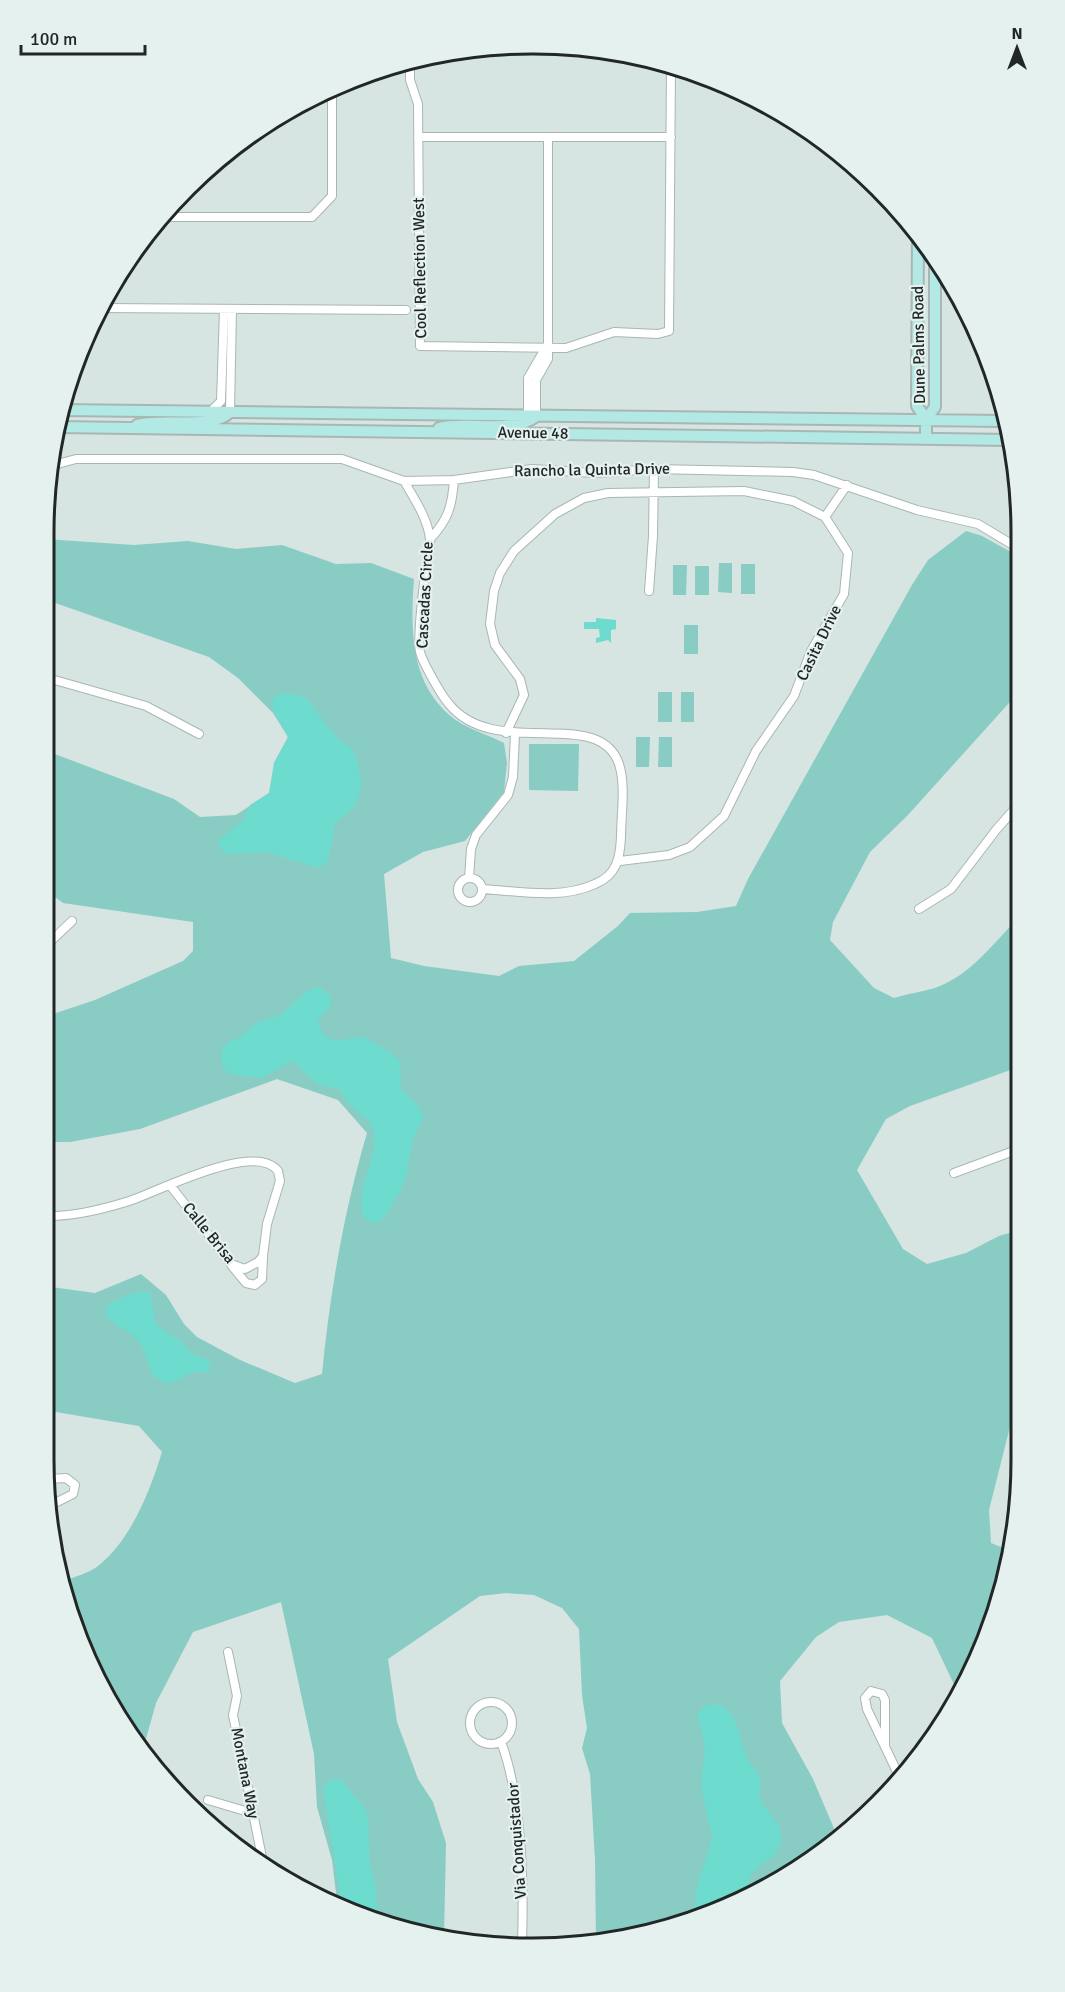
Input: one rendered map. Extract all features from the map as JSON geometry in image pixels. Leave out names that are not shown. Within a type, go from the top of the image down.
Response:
[{"type":"main road","name":"Dune Palms Road","points":[[918,250],[917,406],[926,420],[926,438]]},
{"type":"main road","points":[[923,257],[926,272],[935,278]]},
{"type":"main road","name":"Dune Palms Road","points":[[926,420],[935,407],[935,275]]},
{"type":"main road","name":"Avenue 48","points":[[70,410],[998,421]]},
{"type":"main road","points":[[125,428],[151,421],[216,421],[230,412]]},
{"type":"main road","points":[[424,432],[454,424],[516,425],[532,417],[548,428],[569,434]]},
{"type":"main road","name":"Avenue 48","points":[[66,427],[1002,440]]},
{"type":"street","name":"Cool Reflection West","points":[[410,70],[410,80],[418,104],[420,346],[566,348],[614,332],[658,334],[669,331],[671,74]]},
{"type":"street","points":[[173,217],[312,217],[332,196],[332,98]]},
{"type":"street","points":[[418,137],[671,137]]},
{"type":"street","points":[[532,417],[528,378],[546,347],[548,137]]},
{"type":"street","name":"Cool Reflection West","points":[[110,308],[406,310]]},
{"type":"street","points":[[210,412],[221,401],[228,310]]},
{"type":"street","points":[[228,310],[230,412]]},
{"type":"street","name":"Rancho la Quinta Drive","points":[[59,464],[76,459],[342,459],[404,481],[454,480],[512,470],[595,473],[654,469],[792,472],[814,475],[917,510],[978,524],[1011,544]]},
{"type":"street","points":[[649,591],[654,469]]},
{"type":"street","points":[[430,539],[444,524],[452,501],[454,480]]},
{"type":"street","name":"Cascadas Circle","points":[[404,481],[420,508],[430,539],[423,590],[420,652],[448,704],[471,723],[510,734],[580,734],[594,738],[609,748],[620,770],[620,861]]},
{"type":"street","points":[[469,878],[471,849],[476,835],[508,795],[513,777],[510,734],[524,695],[520,679],[495,645],[490,624],[494,591],[504,568],[529,535],[566,507],[608,493],[744,491],[793,501],[825,517],[847,485]]},
{"type":"street","name":"Casita Drive","points":[[620,861],[669,855],[690,847],[724,816],[756,751],[794,696],[811,651],[844,594],[848,553],[825,517]]},
{"type":"street","points":[[54,680],[146,706],[199,734]]},
{"type":"street","points":[[919,909],[951,889],[1011,813]]},
{"type":"street","points":[[482,888],[557,892],[582,889],[599,882],[610,874],[620,861]]},
{"type":"street","points":[[469,878],[478,880],[482,888],[482,895],[476,902],[463,901],[459,896],[458,887],[461,882],[469,878]]},
{"type":"street","points":[[54,938],[72,921]]},
{"type":"street","points":[[954,1173],[1011,1152]]},
{"type":"street","name":"Calle Brisa","points":[[54,1215],[89,1212],[127,1202],[170,1185],[198,1174],[242,1162],[260,1161],[274,1166],[280,1181],[267,1224],[263,1256],[258,1262],[245,1269],[231,1264],[170,1185]]},
{"type":"street","points":[[231,1264],[246,1283],[255,1285],[263,1275],[263,1256]]},
{"type":"street","points":[[55,1479],[66,1478],[75,1485],[73,1494],[56,1502]]},
{"type":"street","name":"Montana Way","points":[[228,1652],[237,1696],[233,1715],[261,1853]]},
{"type":"street","points":[[885,1744],[885,1700],[882,1694],[871,1691],[867,1693],[865,1703],[895,1771]]},
{"type":"street","points":[[483,1703],[501,1704],[511,1715],[511,1731],[501,1742],[484,1742],[472,1730],[471,1716],[483,1703]]},
{"type":"street","name":"Via Conquistador","points":[[501,1742],[511,1774],[519,1851],[522,1938]]},
{"type":"street","points":[[208,1800],[252,1813]]},
{"type":"shaded area","points":[[966,531],[982,536],[1011,552],[1011,701],[907,816],[870,852],[833,922],[830,940],[874,988],[894,998],[948,983],[981,958],[1011,926],[1011,1070],[910,1106],[886,1119],[857,1170],[903,1249],[927,1264],[966,1253],[999,1236],[1011,1233],[1011,1423],[989,1510],[991,1543],[1003,1548],[995,1583],[975,1643],[954,1685],[932,1638],[887,1615],[839,1622],[816,1637],[780,1681],[782,1723],[813,1779],[835,1830],[772,1874],[716,1902],[656,1922],[596,1934],[595,1860],[590,1774],[582,1748],[587,1728],[582,1695],[579,1629],[562,1608],[534,1595],[506,1593],[480,1596],[388,1659],[397,1722],[418,1779],[433,1802],[446,1843],[444,1930],[409,1922],[349,1902],[336,1896],[332,1860],[317,1807],[314,1754],[281,1602],[193,1632],[156,1703],[146,1740],[118,1699],[103,1671],[90,1643],[69,1579],[98,1566],[120,1543],[138,1514],[152,1483],[162,1452],[139,1426],[54,1412],[54,1287],[95,1293],[141,1274],[166,1295],[184,1324],[197,1337],[240,1360],[295,1383],[322,1374],[339,1252],[351,1192],[367,1133],[338,1100],[277,1079],[140,1129],[70,1142],[54,1142],[54,1014],[95,1000],[183,961],[193,951],[193,922],[63,903],[54,896],[54,754],[174,799],[200,817],[236,815],[269,793],[274,763],[288,737],[273,713],[238,678],[209,657],[54,603],[54,540],[134,545],[188,541],[236,549],[282,545],[336,564],[371,563],[414,579],[412,620],[417,659],[423,678],[432,695],[445,711],[462,724],[504,743],[507,763],[504,792],[465,841],[423,852],[384,874],[391,958],[424,966],[499,976],[519,966],[574,961],[618,926],[630,913],[697,912],[736,906],[748,879],[928,560]]},
{"type":"shaded area","points":[[719,563],[732,563],[732,593],[718,592]]},
{"type":"shaded area","points":[[741,564],[755,564],[755,594],[741,594]]},
{"type":"shaded area","points":[[673,565],[687,565],[686,595],[673,595]]},
{"type":"shaded area","points":[[695,566],[709,566],[709,595],[695,595]]},
{"type":"shaded area","points":[[596,618],[616,620],[616,629],[611,630],[611,643],[608,640],[596,643],[596,638],[600,637],[599,629],[584,629],[584,622],[596,622]]},
{"type":"shaded area","points":[[684,625],[698,625],[698,654],[684,654]]},
{"type":"shaded area","points":[[658,692],[672,692],[672,722],[658,722]]},
{"type":"shaded area","points":[[681,692],[694,692],[694,722],[681,722]]},
{"type":"shaded area","points":[[288,693],[306,698],[339,740],[351,748],[357,759],[361,783],[359,797],[354,807],[335,823],[328,861],[319,868],[265,852],[227,854],[217,845],[221,838],[243,821],[250,805],[269,793],[274,763],[288,738],[274,711],[273,699],[278,695]]},
{"type":"shaded area","points":[[636,737],[650,737],[649,767],[636,767]]},
{"type":"shaded area","points":[[659,737],[672,737],[672,767],[658,767]]},
{"type":"shaded area","points":[[529,744],[579,744],[578,791],[529,790]]},
{"type":"shaded area","points":[[320,987],[329,994],[331,999],[330,1006],[318,1022],[323,1035],[335,1040],[364,1037],[392,1053],[400,1062],[401,1089],[416,1103],[424,1117],[412,1141],[408,1170],[401,1190],[384,1218],[375,1223],[364,1218],[361,1194],[375,1138],[366,1118],[351,1106],[339,1089],[318,1085],[292,1061],[262,1078],[229,1074],[221,1064],[222,1049],[228,1042],[237,1039],[258,1022],[281,1015],[308,990]]},
{"type":"shaded area","points":[[142,1291],[151,1294],[155,1322],[160,1328],[181,1341],[192,1354],[209,1360],[210,1371],[194,1372],[169,1384],[154,1377],[144,1351],[135,1337],[111,1321],[105,1313],[108,1305]]},
{"type":"shaded area","points":[[715,1704],[723,1707],[734,1718],[746,1756],[760,1778],[762,1804],[779,1826],[781,1838],[774,1855],[750,1875],[748,1887],[695,1910],[696,1890],[712,1838],[701,1786],[705,1746],[697,1714],[705,1706]]},
{"type":"shaded area","points":[[340,1779],[364,1807],[368,1817],[370,1865],[375,1883],[377,1912],[340,1898],[323,1788],[331,1780]]}]
